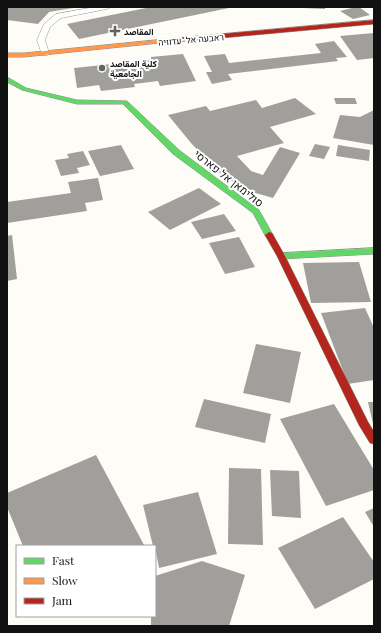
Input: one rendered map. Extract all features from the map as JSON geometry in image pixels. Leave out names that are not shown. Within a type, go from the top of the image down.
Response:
[{"type":"street","name":"ראבעה אל-עדוויה","points":[[7,55],[44,53],[374,22]]},
{"type":"street","name":"סולימאן אל פארסי","points":[[7,79],[24,89],[77,102],[125,102],[176,152],[256,212],[281,256],[364,425],[374,440]]},
{"type":"street","points":[[281,256],[374,251]]},
{"type":"lane","points":[[44,53],[41,40],[47,26],[59,16],[107,7]]},
{"type":"building","points":[[8,7],[73,8],[49,12],[38,24],[7,20]]},
{"type":"building","points":[[151,7],[229,8],[79,39],[67,24]]},
{"type":"building","points":[[325,7],[325,9],[303,8]]},
{"type":"building","points":[[359,7],[370,15],[353,19],[340,11]]},
{"type":"building","points":[[374,33],[374,58],[357,60],[340,36]]},
{"type":"building","points":[[334,41],[347,57],[336,58],[338,61],[228,74],[232,80],[212,84],[206,72],[212,72],[204,56],[225,54],[229,63],[321,53],[315,44]]},
{"type":"building","points":[[183,54],[196,81],[160,86],[158,81],[134,84],[135,87],[101,91],[99,85],[77,88],[74,68],[151,60],[151,57]]},
{"type":"building","points":[[295,98],[316,114],[270,127],[284,143],[237,156],[251,171],[263,175],[280,147],[300,153],[273,198],[245,190],[217,171],[168,115],[206,106],[210,111],[256,100],[262,108]]},
{"type":"building","points":[[334,98],[355,98],[357,104],[336,104]]},
{"type":"building","points":[[374,110],[374,145],[333,138],[340,115],[360,117]]},
{"type":"building","points":[[315,144],[330,147],[324,159],[309,156]]},
{"type":"building","points":[[121,145],[134,169],[100,176],[88,151]]},
{"type":"building","points":[[338,145],[370,150],[369,161],[336,156]]},
{"type":"building","points":[[83,151],[90,165],[77,168],[79,173],[61,176],[55,160],[69,158],[67,154]]},
{"type":"building","points":[[98,178],[103,200],[85,203],[87,211],[7,223],[7,202],[71,193],[68,182]]},
{"type":"building","points":[[199,188],[221,204],[170,230],[148,212]]},
{"type":"building","points":[[224,214],[236,231],[202,239],[191,222]]},
{"type":"building","points":[[12,235],[17,279],[7,281],[7,236]]},
{"type":"building","points":[[239,237],[255,267],[225,274],[209,243]]},
{"type":"building","points":[[359,262],[371,302],[311,303],[303,263]]},
{"type":"building","points":[[365,308],[374,328],[374,380],[348,384],[321,313]]},
{"type":"building","points":[[256,344],[301,352],[290,403],[243,393]]},
{"type":"building","points":[[204,399],[271,414],[265,443],[195,427]]},
{"type":"building","points":[[368,402],[374,402],[374,424],[373,424]]},
{"type":"building","points":[[334,404],[374,470],[374,490],[326,506],[280,419]]},
{"type":"building","points":[[96,455],[144,545],[23,545],[7,507],[7,493]]},
{"type":"building","points":[[229,468],[261,469],[263,545],[228,544]]},
{"type":"building","points":[[270,470],[299,471],[301,518],[272,516]]},
{"type":"building","points":[[198,492],[217,554],[159,568],[156,545],[153,545],[143,505]]},
{"type":"building","points":[[374,508],[374,527],[365,512]]},
{"type":"building","points":[[343,517],[374,562],[374,579],[315,609],[278,548]]},
{"type":"building","points":[[202,561],[245,575],[229,626],[151,626],[151,617],[156,617],[156,576]]},
{"type":"traffic: fast","points":[[7,79],[24,89],[77,102],[125,102],[176,152],[256,212],[269,235]]},
{"type":"traffic: fast","points":[[281,256],[374,251]]},
{"type":"traffic: slow","points":[[7,55],[24,55],[167,41]]},
{"type":"traffic: jam","points":[[167,41],[374,22]]},
{"type":"traffic: jam","points":[[269,235],[281,256],[364,425],[374,440]]},
{"type":"place","name":"المقاصد","points":[[115,31]]},
{"type":"place","name":"كلية المقاصد الجامعية","points":[[102,68]]}]
